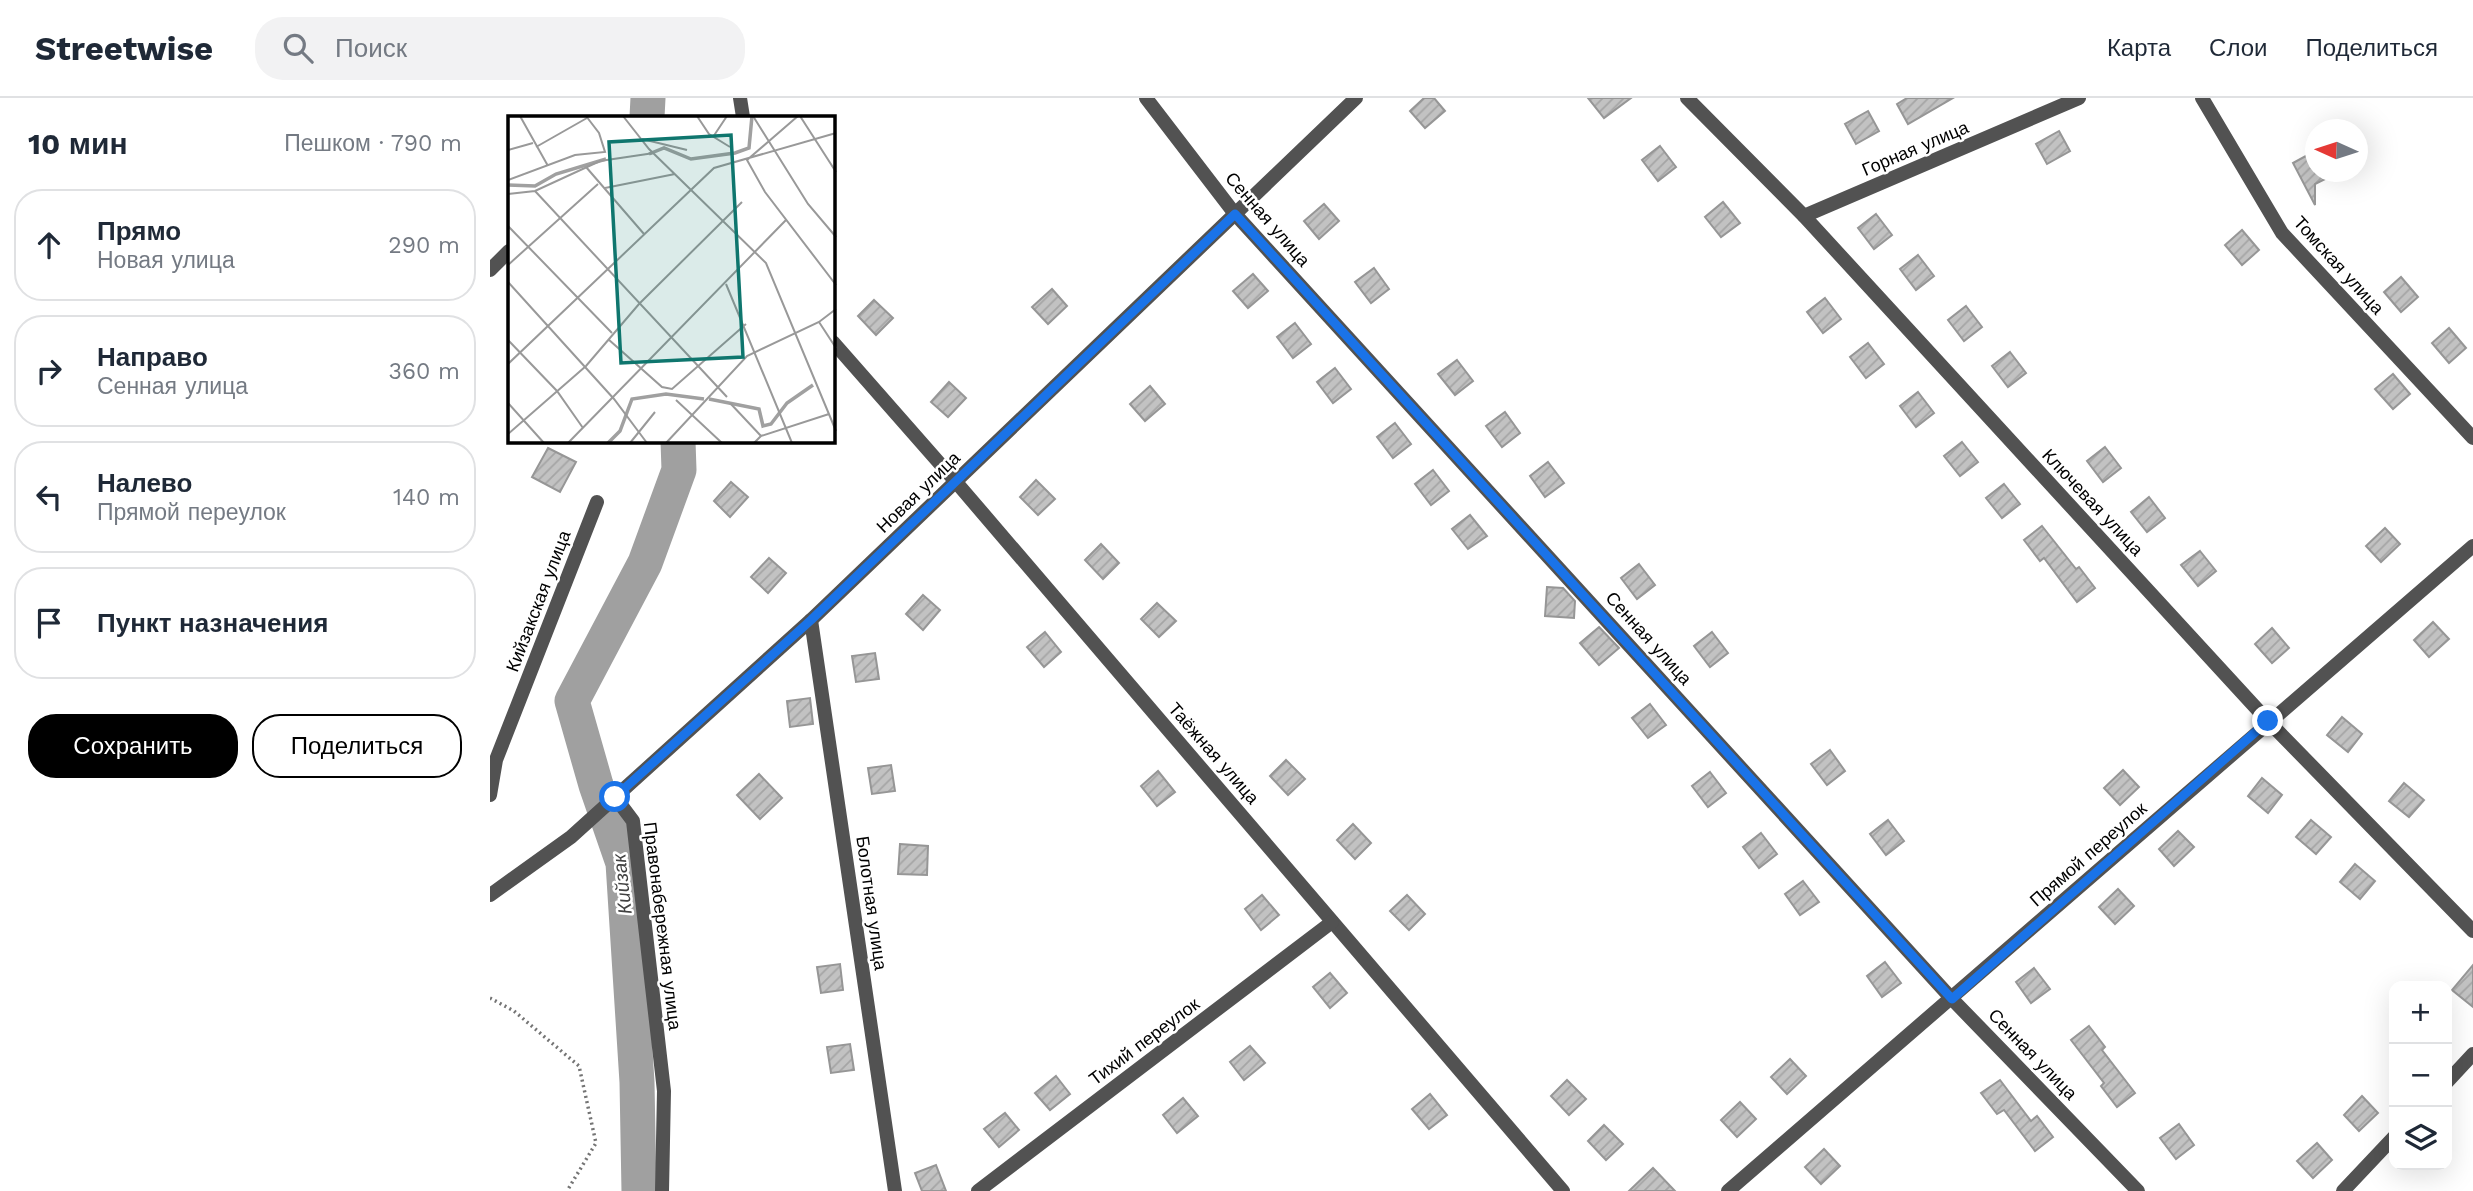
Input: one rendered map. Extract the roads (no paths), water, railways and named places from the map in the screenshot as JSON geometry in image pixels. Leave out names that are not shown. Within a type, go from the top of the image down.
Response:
[{"type":"street","points":[[740,98],[743,116]]},
{"type":"street","name":"Сенная улица","points":[[1146,98],[1235,214],[1952,999],[2138,1191]]},
{"type":"street","name":"Новая улица","points":[[490,895],[571,837],[811,620],[1356,98]]},
{"type":"street","name":"Ключевая улица","points":[[1687,98],[1804,216],[2268,721],[2473,931]]},
{"type":"street","name":"Горная улица","points":[[1804,216],[2079,98]]},
{"type":"street","name":"Томская улица","points":[[2202,98],[2282,233],[2473,438]]},
{"type":"street","points":[[493,263],[508,252]]},
{"type":"street","name":"Таёжная улица","points":[[835,344],[1563,1191]]},
{"type":"street","name":"Кийзакская улица","points":[[490,795],[496,760],[597,502]]},
{"type":"street","name":"Прямой переулок","points":[[1728,1191],[2473,546]]},
{"type":"street","name":"Болотная улица","points":[[811,620],[895,1191]]},
{"type":"street","name":"Правонабережная улица","points":[[615,797],[633,821],[664,1091],[662,1191]]},
{"type":"street","name":"Тихий переулок","points":[[978,1191],[1332,922]]},
{"type":"street","points":[[2452,1077],[2473,1054]]},
{"type":"street","points":[[2343,1191],[2389,1142]]},
{"type":"waterway","name":"Кийзак","points":[[647,116],[648,98]]},
{"type":"waterway","name":"Кийзак","points":[[639,1191],[637,1082],[623,863],[596,785],[572,701],[645,563],[679,470],[678,443]]}]
